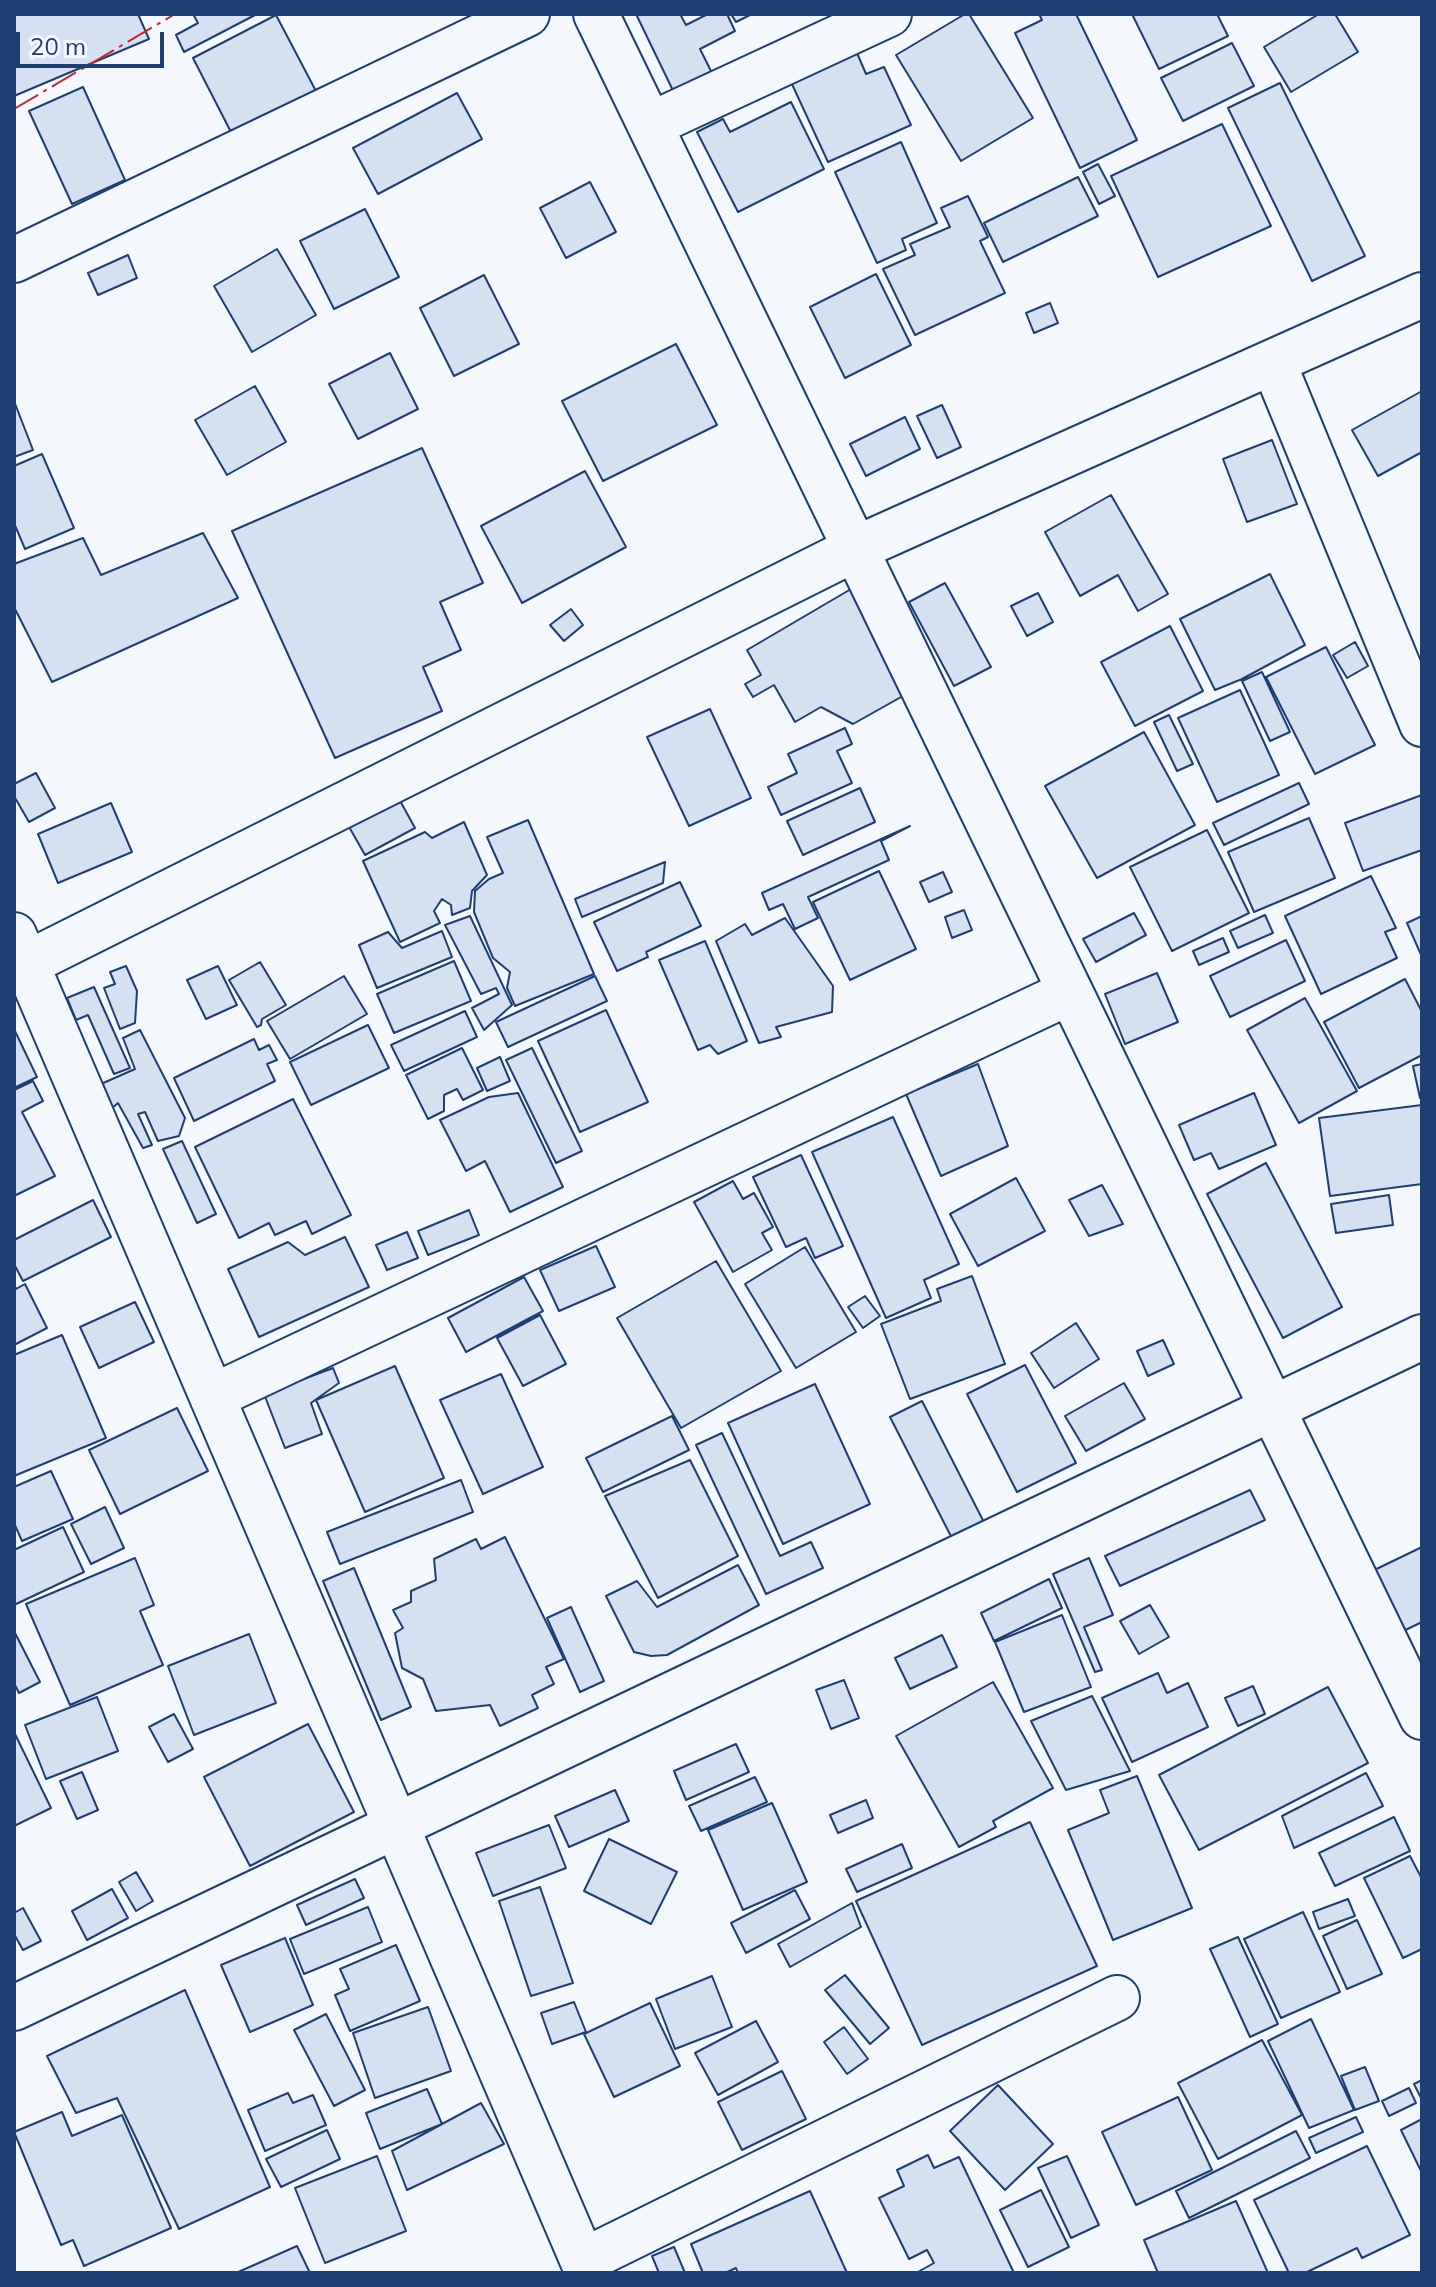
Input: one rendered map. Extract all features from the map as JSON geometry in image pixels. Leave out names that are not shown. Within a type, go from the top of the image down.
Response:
[{"type":"street","points":[[14,260],[527,14]]},
{"type":"street","points":[[596,14],[1422,1717]]},
{"type":"street","points":[[652,124],[889,14]]},
{"type":"street","points":[[1117,1998],[585,2267],[212,1397],[18,956],[855,549],[1422,295]]},
{"type":"street","points":[[1273,362],[1422,724]]},
{"type":"street","points":[[212,1397],[1070,992]]},
{"type":"street","points":[[14,2008],[1422,1337]]},
{"type":"building","points":[[14,14],[138,14],[149,39],[14,96]]},
{"type":"building","points":[[193,14],[257,14],[184,52],[176,35],[198,23]]},
{"type":"building","points":[[636,14],[680,14],[686,25],[708,14],[727,14],[735,31],[700,49],[719,87],[680,105]]},
{"type":"building","points":[[731,14],[752,14],[736,22]]},
{"type":"building","points":[[969,14],[1033,118],[961,161],[896,55]]},
{"type":"building","points":[[1039,14],[1076,14],[1137,140],[1080,168],[1015,33],[1042,20]]},
{"type":"building","points":[[1132,14],[1217,14],[1228,36],[1159,69]]},
{"type":"building","points":[[1319,14],[1335,14],[1358,52],[1291,92],[1264,47]]},
{"type":"building","points":[[276,15],[317,93],[233,136],[193,58]]},
{"type":"building","points":[[1232,43],[1254,86],[1183,121],[1161,78]]},
{"type":"building","points":[[857,53],[866,74],[884,67],[911,125],[828,162],[791,82]]},
{"type":"building","points":[[1280,83],[1365,256],[1312,281],[1228,108]]},
{"type":"building","points":[[83,87],[125,180],[72,204],[29,111]]},
{"type":"building","points":[[457,93],[482,139],[378,194],[353,148]]},
{"type":"building","points":[[791,102],[824,169],[738,212],[697,132],[723,119],[730,132]]},
{"type":"building","points":[[1222,124],[1271,226],[1158,277],[1111,176]]},
{"type":"building","points":[[901,142],[937,223],[902,239],[906,250],[877,263],[835,172]]},
{"type":"building","points":[[1098,164],[1115,196],[1099,204],[1083,172]]},
{"type":"building","points":[[1078,177],[1098,216],[1003,262],[984,223]]},
{"type":"building","points":[[590,182],[616,232],[566,258],[540,208]]},
{"type":"building","points":[[968,196],[988,237],[980,241],[1005,293],[915,335],[883,269],[915,255],[910,244],[950,227],[941,208]]},
{"type":"building","points":[[365,209],[399,277],[334,309],[300,241]]},
{"type":"building","points":[[277,249],[316,315],[252,352],[214,286]]},
{"type":"building","points":[[128,255],[137,278],[98,295],[88,273]]},
{"type":"building","points":[[876,274],[911,345],[845,378],[810,307]]},
{"type":"building","points":[[484,275],[519,344],[454,376],[420,308]]},
{"type":"building","points":[[1050,303],[1058,323],[1034,333],[1026,313]]},
{"type":"building","points":[[676,344],[717,425],[603,481],[562,401]]},
{"type":"building","points":[[390,353],[418,409],[358,439],[329,384]]},
{"type":"building","points":[[255,386],[286,442],[227,475],[195,420]]},
{"type":"building","points":[[1422,391],[1422,452],[1378,476],[1352,430]]},
{"type":"building","points":[[14,401],[33,450],[14,457]]},
{"type":"building","points":[[942,405],[961,447],[937,458],[917,416]]},
{"type":"building","points":[[905,417],[920,449],[866,476],[850,444]]},
{"type":"building","points":[[1272,440],[1297,504],[1247,522],[1223,459]]},
{"type":"building","points":[[422,448],[483,583],[440,602],[461,650],[423,667],[442,711],[335,758],[232,531]]},
{"type":"building","points":[[42,454],[74,528],[25,549],[14,523],[14,466]]},
{"type":"building","points":[[585,471],[626,547],[522,603],[481,526]]},
{"type":"building","points":[[1111,495],[1168,594],[1138,611],[1118,575],[1080,596],[1045,532]]},
{"type":"building","points":[[203,533],[238,598],[52,682],[14,607],[14,564],[83,538],[101,575]]},
{"type":"building","points":[[1270,574],[1305,645],[1215,690],[1180,619]]},
{"type":"building","points":[[945,583],[991,667],[954,686],[909,602]]},
{"type":"building","points":[[851,589],[910,692],[853,724],[821,707],[795,722],[774,685],[753,697],[745,684],[761,675],[747,650]]},
{"type":"building","points":[[1038,593],[1053,622],[1027,636],[1011,606]]},
{"type":"building","points":[[571,609],[583,625],[564,641],[550,625]]},
{"type":"building","points":[[1170,626],[1203,691],[1135,726],[1101,662]]},
{"type":"building","points":[[1355,642],[1368,666],[1347,678],[1333,655]]},
{"type":"building","points":[[1326,647],[1375,745],[1315,774],[1266,677]]},
{"type":"building","points":[[1262,672],[1290,732],[1270,741],[1242,681]]},
{"type":"building","points":[[1240,690],[1279,775],[1217,802],[1178,718]]},
{"type":"building","points":[[710,709],[751,798],[689,826],[647,737]]},
{"type":"building","points":[[1169,715],[1193,764],[1177,771],[1154,722]]},
{"type":"building","points":[[845,728],[852,744],[837,751],[852,783],[781,815],[768,787],[797,773],[788,754]]},
{"type":"building","points":[[1144,732],[1195,825],[1097,878],[1045,786]]},
{"type":"building","points":[[36,773],[55,808],[29,822],[14,796],[14,784]]},
{"type":"building","points":[[1299,783],[1309,804],[1224,845],[1213,823]]},
{"type":"building","points":[[860,788],[875,822],[803,855],[787,821]]},
{"type":"building","points":[[1422,795],[1422,850],[1363,871],[1345,823]]},
{"type":"building","points":[[398,797],[415,828],[365,855],[348,825]]},
{"type":"building","points":[[111,803],[132,852],[58,883],[38,834]]},
{"type":"building","points":[[1309,818],[1335,878],[1254,912],[1228,852]]},
{"type":"building","points":[[528,820],[594,974],[515,1006],[507,988],[510,972],[493,958],[474,912],[475,891],[489,879],[503,873],[487,837]]},
{"type":"building","points":[[464,822],[487,875],[472,891],[470,908],[452,915],[451,905],[442,899],[434,911],[440,923],[400,942],[363,861],[425,832],[432,838]]},
{"type":"building","points":[[910,826],[881,841],[889,860],[808,897],[818,918],[795,929],[783,904],[769,910],[762,893]]},
{"type":"building","points":[[1207,830],[1249,913],[1172,951],[1130,867]]},
{"type":"building","points":[[665,862],[663,883],[582,917],[575,899]]},
{"type":"building","points":[[879,871],[916,949],[850,980],[813,902]]},
{"type":"building","points":[[943,872],[952,892],[929,902],[920,882]]},
{"type":"building","points":[[1371,876],[1396,928],[1385,932],[1397,958],[1321,994],[1285,916]]},
{"type":"building","points":[[680,882],[701,926],[646,952],[648,957],[617,971],[594,922]]},
{"type":"building","points":[[964,910],[972,930],[952,938],[945,917]]},
{"type":"building","points":[[1134,913],[1146,935],[1096,962],[1083,939]]},
{"type":"building","points":[[1265,915],[1273,933],[1238,948],[1230,931]]},
{"type":"building","points":[[470,916],[512,1005],[484,1030],[472,1008],[499,994],[496,988],[481,994],[445,925]]},
{"type":"building","points":[[1422,916],[1422,957],[1407,923]]},
{"type":"building","points":[[785,918],[833,986],[832,1012],[776,1027],[781,1037],[759,1043],[716,941],[745,924],[752,935]]},
{"type":"building","points":[[442,931],[452,957],[377,988],[359,945],[388,932],[402,948]]},
{"type":"building","points":[[1223,938],[1229,952],[1199,965],[1193,951]]},
{"type":"building","points":[[1286,940],[1305,981],[1230,1017],[1210,976]]},
{"type":"building","points":[[705,941],[747,1041],[718,1054],[710,1045],[698,1050],[659,960]]},
{"type":"building","points":[[454,961],[471,1001],[394,1033],[377,994]]},
{"type":"building","points":[[260,962],[286,1005],[262,1019],[257,1027],[229,980]]},
{"type":"building","points":[[126,966],[137,991],[135,1023],[120,1029],[104,988],[115,984],[110,972]]},
{"type":"building","points":[[218,966],[237,1005],[206,1019],[187,980]]},
{"type":"building","points":[[1157,973],[1178,1022],[1125,1044],[1105,994]]},
{"type":"building","points":[[344,976],[367,1014],[290,1059],[267,1021]]},
{"type":"building","points":[[595,976],[607,1001],[508,1047],[496,1022]]},
{"type":"building","points":[[1405,979],[1422,1012],[1422,1055],[1359,1088],[1324,1022]]},
{"type":"building","points":[[94,987],[130,1068],[114,1074],[88,1015],[76,1020],[67,998]]},
{"type":"building","points":[[1305,998],[1357,1091],[1299,1123],[1247,1030]]},
{"type":"building","points":[[606,1010],[648,1102],[580,1132],[538,1041]]},
{"type":"building","points":[[465,1011],[477,1037],[404,1071],[391,1045]]},
{"type":"building","points":[[368,1025],[389,1068],[311,1105],[290,1062]]},
{"type":"building","points":[[14,1029],[37,1077],[14,1088]]},
{"type":"building","points":[[140,1030],[185,1118],[179,1136],[158,1141],[145,1112],[138,1114],[152,1145],[143,1148],[118,1103],[111,1109],[101,1084],[135,1069],[123,1038]]},
{"type":"building","points":[[254,1039],[259,1050],[269,1045],[277,1060],[267,1064],[275,1081],[194,1121],[174,1078]]},
{"type":"building","points":[[462,1048],[483,1090],[463,1100],[457,1089],[444,1095],[444,1111],[428,1119],[406,1075]]},
{"type":"building","points":[[532,1048],[582,1151],[556,1163],[506,1060]]},
{"type":"building","points":[[500,1057],[510,1081],[487,1091],[477,1068]]},
{"type":"building","points":[[978,1064],[1008,1146],[941,1176],[906,1094]]},
{"type":"building","points":[[1422,1064],[1422,1097],[1420,1098],[1413,1066]]},
{"type":"building","points":[[33,1081],[43,1101],[22,1112],[55,1176],[14,1196],[14,1090]]},
{"type":"building","points":[[518,1093],[563,1187],[510,1212],[485,1161],[466,1171],[440,1120],[489,1097]]},
{"type":"building","points":[[1254,1093],[1276,1145],[1219,1169],[1211,1153],[1194,1160],[1179,1125]]},
{"type":"building","points":[[293,1099],[351,1215],[312,1234],[306,1221],[275,1235],[269,1223],[239,1238],[195,1147]]},
{"type":"building","points":[[1422,1105],[1422,1184],[1330,1196],[1319,1118]]},
{"type":"building","points":[[893,1117],[959,1264],[924,1280],[931,1298],[886,1318],[812,1152]]},
{"type":"building","points":[[182,1141],[216,1214],[197,1223],[163,1149]]},
{"type":"building","points":[[801,1155],[843,1246],[815,1258],[806,1238],[786,1247],[753,1177]]},
{"type":"building","points":[[1266,1163],[1342,1307],[1283,1338],[1207,1194]]},
{"type":"building","points":[[1016,1178],[1045,1231],[978,1266],[950,1214]]},
{"type":"building","points":[[733,1181],[743,1199],[754,1193],[773,1227],[762,1233],[772,1250],[733,1272],[694,1202]]},
{"type":"building","points":[[1102,1185],[1123,1224],[1089,1236],[1069,1200]]},
{"type":"building","points":[[1389,1195],[1393,1225],[1336,1233],[1331,1204]]},
{"type":"building","points":[[93,1200],[111,1237],[23,1281],[14,1264],[14,1240]]},
{"type":"building","points":[[469,1210],[479,1235],[428,1255],[418,1231]]},
{"type":"building","points":[[407,1232],[418,1258],[387,1270],[376,1245]]},
{"type":"building","points":[[345,1237],[369,1287],[259,1337],[228,1269],[288,1242],[305,1255]]},
{"type":"building","points":[[596,1246],[615,1287],[559,1311],[540,1270]]},
{"type":"building","points":[[805,1247],[856,1332],[796,1368],[745,1284]]},
{"type":"building","points":[[716,1261],[781,1371],[681,1428],[617,1318]]},
{"type":"building","points":[[972,1276],[1005,1364],[910,1399],[881,1324],[941,1301],[937,1289]]},
{"type":"building","points":[[524,1277],[543,1311],[466,1352],[448,1318]]},
{"type":"building","points":[[25,1284],[47,1328],[14,1345],[14,1285],[16,1289]]},
{"type":"building","points":[[865,1296],[880,1316],[863,1328],[848,1307]]},
{"type":"building","points":[[135,1302],[154,1342],[99,1368],[80,1327]]},
{"type":"building","points":[[540,1315],[566,1364],[523,1386],[497,1338]]},
{"type":"building","points":[[1076,1323],[1099,1359],[1054,1388],[1031,1353]]},
{"type":"building","points":[[62,1335],[106,1438],[14,1476],[14,1355]]},
{"type":"building","points":[[1163,1340],[1174,1364],[1148,1376],[1137,1351]]},
{"type":"building","points":[[1025,1365],[1076,1463],[1017,1492],[967,1394]]},
{"type":"building","points":[[395,1366],[444,1478],[365,1512],[316,1400]]},
{"type":"building","points":[[333,1368],[339,1383],[311,1403],[322,1434],[285,1448],[264,1394]]},
{"type":"building","points":[[501,1374],[543,1467],[483,1494],[440,1400]]},
{"type":"building","points":[[1124,1383],[1145,1419],[1086,1451],[1065,1416]]},
{"type":"building","points":[[815,1384],[870,1504],[783,1544],[728,1423]]},
{"type":"building","points":[[922,1401],[991,1536],[959,1552],[890,1417]]},
{"type":"building","points":[[177,1408],[208,1471],[120,1514],[89,1450]]},
{"type":"building","points":[[672,1416],[689,1450],[603,1492],[586,1458]]},
{"type":"building","points":[[722,1433],[780,1556],[811,1542],[823,1568],[766,1594],[696,1445]]},
{"type":"building","points":[[690,1460],[738,1556],[658,1598],[605,1496]]},
{"type":"building","points":[[51,1471],[73,1519],[22,1541],[14,1523],[14,1487]]},
{"type":"building","points":[[461,1480],[473,1512],[340,1564],[327,1532]]},
{"type":"building","points":[[1250,1490],[1265,1520],[1120,1586],[1105,1556]]},
{"type":"building","points":[[105,1507],[124,1548],[91,1564],[71,1524]]},
{"type":"building","points":[[63,1527],[84,1572],[14,1605],[14,1550]]},
{"type":"building","points":[[505,1537],[564,1659],[546,1667],[554,1684],[532,1695],[538,1708],[500,1726],[490,1705],[436,1711],[423,1679],[402,1668],[395,1633],[403,1628],[393,1610],[411,1602],[411,1591],[436,1580],[434,1559],[476,1539],[481,1549]]},
{"type":"building","points":[[1422,1547],[1422,1622],[1393,1636],[1364,1575]]},
{"type":"building","points":[[135,1558],[154,1605],[140,1611],[163,1665],[70,1705],[26,1604]]},
{"type":"building","points":[[1089,1558],[1113,1615],[1084,1627],[1102,1670],[1095,1672],[1053,1574]]},
{"type":"building","points":[[738,1565],[759,1605],[667,1655],[651,1656],[634,1652],[606,1596],[637,1581],[657,1607]]},
{"type":"building","points":[[354,1568],[411,1707],[381,1720],[323,1581]]},
{"type":"building","points":[[1049,1579],[1062,1608],[994,1641],[981,1613]]},
{"type":"building","points":[[1150,1605],[1169,1637],[1139,1654],[1120,1621]]},
{"type":"building","points":[[571,1607],[604,1681],[580,1692],[547,1618]]},
{"type":"building","points":[[1062,1615],[1091,1687],[1024,1712],[995,1642]]},
{"type":"building","points":[[14,1631],[40,1682],[19,1693],[14,1683]]},
{"type":"building","points":[[249,1634],[276,1703],[194,1735],[168,1666]]},
{"type":"building","points":[[942,1635],[957,1667],[910,1689],[895,1658]]},
{"type":"building","points":[[1158,1673],[1167,1693],[1188,1683],[1208,1727],[1132,1762],[1102,1698]]},
{"type":"building","points":[[844,1680],[859,1718],[831,1729],[816,1690]]},
{"type":"building","points":[[993,1682],[1053,1788],[993,1821],[996,1827],[959,1847],[896,1736]]},
{"type":"building","points":[[1253,1686],[1265,1714],[1238,1726],[1225,1698]]},
{"type":"building","points":[[1328,1687],[1368,1763],[1199,1850],[1159,1775]]},
{"type":"building","points":[[1092,1696],[1130,1771],[1066,1790],[1031,1721]]},
{"type":"building","points":[[97,1697],[118,1751],[46,1779],[25,1725]]},
{"type":"building","points":[[174,1714],[193,1749],[168,1762],[149,1727]]},
{"type":"building","points":[[308,1724],[354,1812],[250,1866],[204,1777]]},
{"type":"building","points":[[14,1732],[51,1808],[14,1826]]},
{"type":"building","points":[[736,1744],[749,1772],[686,1800],[674,1771]]},
{"type":"building","points":[[82,1772],[98,1810],[77,1819],[60,1781]]},
{"type":"building","points":[[1366,1773],[1383,1806],[1294,1848],[1282,1816]]},
{"type":"building","points":[[1137,1776],[1192,1908],[1113,1940],[1068,1830],[1109,1813],[1100,1790]]},
{"type":"building","points":[[755,1777],[767,1802],[701,1831],[689,1806]]},
{"type":"building","points":[[615,1790],[629,1821],[569,1847],[555,1816]]},
{"type":"building","points":[[866,1800],[873,1818],[838,1833],[830,1815]]},
{"type":"building","points":[[772,1803],[807,1882],[743,1910],[708,1830]]},
{"type":"building","points":[[1394,1817],[1410,1851],[1335,1886],[1319,1853]]},
{"type":"building","points":[[1030,1822],[1097,1966],[922,2045],[856,1901]]},
{"type":"building","points":[[549,1825],[566,1868],[493,1896],[476,1853]]},
{"type":"building","points":[[609,1839],[677,1872],[651,1924],[584,1891]]},
{"type":"building","points":[[902,1844],[912,1868],[857,1892],[846,1869]]},
{"type":"building","points":[[1410,1856],[1422,1879],[1422,1949],[1403,1958],[1364,1878]]},
{"type":"building","points":[[136,1872],[153,1901],[136,1911],[119,1882]]},
{"type":"building","points":[[355,1879],[364,1898],[306,1925],[297,1905]]},
{"type":"building","points":[[540,1887],[573,1983],[531,1996],[499,1901]]},
{"type":"building","points":[[112,1889],[128,1918],[87,1940],[72,1911]]},
{"type":"building","points":[[795,1890],[810,1919],[746,1953],[731,1923]]},
{"type":"building","points":[[1348,1899],[1355,1916],[1319,1929],[1313,1912]]},
{"type":"building","points":[[852,1903],[861,1927],[790,1967],[778,1944]]},
{"type":"building","points":[[368,1907],[382,1942],[304,1974],[290,1939]]},
{"type":"building","points":[[23,1908],[41,1941],[23,1950],[14,1934],[14,1913]]},
{"type":"building","points":[[1303,1912],[1340,1992],[1281,2018],[1244,1939]]},
{"type":"building","points":[[1357,1920],[1382,1974],[1347,1989],[1323,1936]]},
{"type":"building","points":[[1238,1937],[1278,2024],[1250,2037],[1210,1949]]},
{"type":"building","points":[[285,1938],[313,2005],[250,2032],[221,1965]]},
{"type":"building","points":[[396,1945],[420,2001],[350,2031],[335,1995],[349,1989],[340,1969]]},
{"type":"building","points":[[845,1975],[889,2028],[870,2044],[825,1990]]},
{"type":"building","points":[[712,1976],[732,2027],[675,2049],[656,1999]]},
{"type":"building","points":[[185,1990],[270,2187],[179,2229],[117,2098],[76,2113],[47,2056]]},
{"type":"building","points":[[574,2002],[586,2032],[552,2044],[541,2013]]},
{"type":"building","points":[[650,2003],[680,2066],[614,2097],[584,2034]]},
{"type":"building","points":[[428,2007],[451,2071],[375,2098],[353,2033]]},
{"type":"building","points":[[326,2014],[365,2090],[334,2106],[294,2030]]},
{"type":"building","points":[[1311,2019],[1354,2110],[1309,2128],[1268,2041]]},
{"type":"building","points":[[756,2021],[778,2062],[718,2095],[695,2053]]},
{"type":"building","points":[[844,2027],[868,2059],[847,2074],[824,2042]]},
{"type":"building","points":[[1262,2040],[1302,2115],[1218,2159],[1178,2083]]},
{"type":"building","points":[[1365,2067],[1379,2101],[1355,2110],[1341,2076]]},
{"type":"building","points":[[782,2071],[806,2119],[742,2150],[718,2102]]},
{"type":"building","points":[[1422,2080],[1422,2100],[1414,2084]]},
{"type":"building","points":[[998,2085],[1053,2144],[1005,2190],[950,2131]]},
{"type":"building","points":[[1409,2088],[1416,2103],[1389,2116],[1382,2101]]},
{"type":"building","points":[[427,2089],[442,2124],[380,2149],[366,2113]]},
{"type":"building","points":[[288,2093],[293,2103],[313,2095],[326,2125],[265,2151],[248,2110]]},
{"type":"building","points":[[1178,2097],[1212,2170],[1136,2205],[1102,2132]]},
{"type":"building","points":[[481,2103],[504,2144],[407,2190],[392,2151]]},
{"type":"building","points":[[62,2112],[72,2136],[122,2115],[171,2228],[84,2266],[73,2240],[61,2245],[14,2132]]},
{"type":"building","points":[[1356,2117],[1363,2132],[1316,2153],[1309,2138]]},
{"type":"building","points":[[1422,2119],[1422,2173],[1401,2130]]},
{"type":"building","points":[[327,2130],[340,2159],[281,2187],[266,2159]]},
{"type":"building","points":[[1296,2131],[1310,2158],[1189,2218],[1176,2191]]},
{"type":"building","points":[[1367,2146],[1410,2235],[1362,2258],[1357,2248],[1305,2273],[1289,2273],[1254,2200]]},
{"type":"building","points":[[928,2155],[934,2168],[959,2157],[1014,2273],[916,2273],[934,2263],[927,2250],[909,2259],[879,2198],[904,2186],[897,2170]]},
{"type":"building","points":[[377,2156],[406,2231],[325,2263],[295,2188]]},
{"type":"building","points":[[1067,2156],[1099,2225],[1071,2238],[1038,2168]]},
{"type":"building","points":[[1041,2190],[1069,2247],[1028,2267],[1000,2210]]},
{"type":"building","points":[[810,2191],[847,2273],[738,2273],[736,2268],[725,2273],[703,2273],[691,2244]]},
{"type":"building","points":[[1236,2201],[1268,2273],[1158,2273],[1144,2240]]},
{"type":"building","points":[[297,2246],[310,2273],[236,2273]]},
{"type":"building","points":[[674,2247],[685,2273],[659,2273],[652,2256]]},
{"type":"power","points":[[14,109],[175,14]]}]
